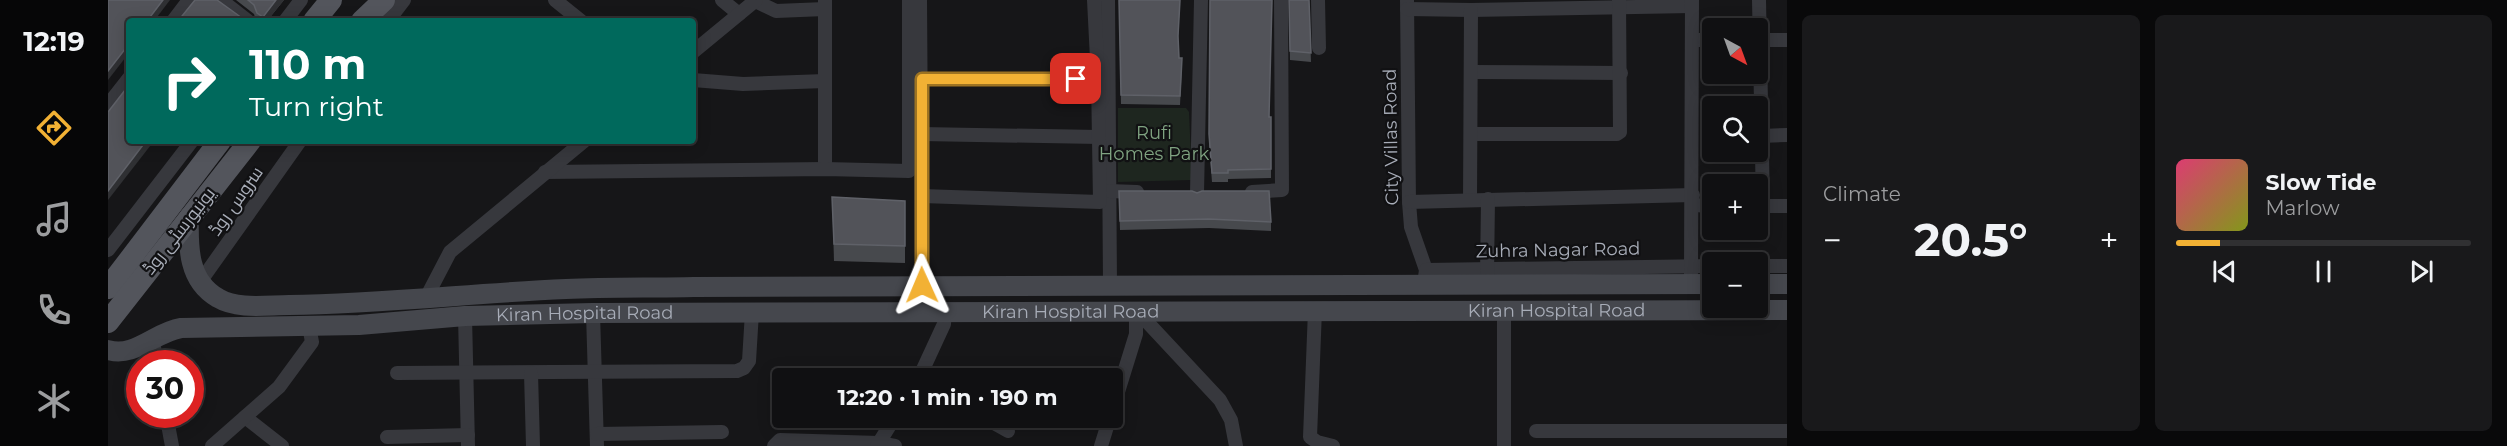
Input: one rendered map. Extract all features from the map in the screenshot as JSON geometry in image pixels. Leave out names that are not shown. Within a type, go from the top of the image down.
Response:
[{"type":"main road","points":[[316,18],[331,0]]},
{"type":"main road","points":[[365,18],[384,0]]},
{"type":"main road","name":"یونیورسٹی روڈ","points":[[108,288],[218,144]]},
{"type":"main road","name":"یونیورسٹی روڈ","points":[[108,322],[248,144]]},
{"type":"main road","points":[[189,217],[190,258],[200,282]]},
{"type":"main road","name":"Kiran Hospital Road","points":[[200,282],[216,297],[239,305],[332,304],[567,289],[1110,285],[1487,276],[1691,275],[1702,280]]},
{"type":"main road","points":[[1768,284],[1787,284]]},
{"type":"main road","points":[[567,289],[568,314]]},
{"type":"main road","name":"Kiran Hospital Road","points":[[108,350],[126,352],[166,331],[181,328],[359,325],[465,316],[593,313],[1136,310],[1787,310]]},
{"type":"street","points":[[175,18],[189,0]]},
{"type":"street","points":[[221,0],[244,18]]},
{"type":"street","points":[[287,18],[301,0]]},
{"type":"street","points":[[390,18],[404,0]]},
{"type":"street","points":[[555,0],[577,18]]},
{"type":"street","points":[[722,0],[740,14]]},
{"type":"street","points":[[696,50],[756,0],[776,11],[825,4],[825,169]]},
{"type":"street","points":[[545,172],[825,169],[909,171],[909,0]]},
{"type":"street","points":[[920,0],[922,285]]},
{"type":"street","points":[[922,196],[1100,202],[1094,0]]},
{"type":"street","points":[[1108,0],[1110,285]]},
{"type":"street","points":[[1198,192],[1201,0]]},
{"type":"street","points":[[1233,192],[1282,190],[1281,0]]},
{"type":"street","points":[[1318,0],[1319,48]]},
{"type":"street","points":[[1759,0],[1759,18]]},
{"type":"street","points":[[1407,4],[1471,10],[1692,3],[1691,275],[1702,270]]},
{"type":"street","name":"City Villas Road","points":[[1407,4],[1409,202],[1411,228],[1425,277]]},
{"type":"street","points":[[1471,134],[1617,134],[1621,129],[1619,4]]},
{"type":"street","points":[[1470,199],[1471,10]]},
{"type":"street","points":[[1692,40],[1702,40]]},
{"type":"street","points":[[1768,40],[1787,40]]},
{"type":"street","points":[[1471,72],[1621,73]]},
{"type":"street","points":[[922,79],[1098,79]]},
{"type":"street","points":[[696,80],[743,84],[825,81]]},
{"type":"street","points":[[108,105],[126,82]]},
{"type":"street","points":[[921,134],[1099,137]]},
{"type":"street","points":[[1768,136],[1787,135]]},
{"type":"street","points":[[108,250],[190,144]]},
{"type":"street","name":"سروس روڈ","points":[[200,282],[298,144]]},
{"type":"street","points":[[426,298],[450,252],[580,144]]},
{"type":"street","points":[[1109,191],[1153,192]]},
{"type":"street","points":[[1409,202],[1488,199],[1693,200],[1702,203]]},
{"type":"street","points":[[1487,276],[1488,199]]},
{"type":"street","points":[[1768,206],[1787,206]]},
{"type":"street","points":[[1768,266],[1787,266]]},
{"type":"street","points":[[1123,376],[1136,334],[1136,310]]},
{"type":"street","points":[[1136,310],[1220,400],[1231,420],[1236,446]]},
{"type":"street","points":[[1315,310],[1310,437],[1317,442],[1333,446]]},
{"type":"street","points":[[1504,310],[1504,446]]},
{"type":"street","points":[[924,368],[944,324],[945,311]]},
{"type":"street","points":[[397,373],[737,371],[744,368],[748,361],[752,312]]},
{"type":"street","points":[[593,313],[597,440],[722,432]]},
{"type":"street","points":[[387,437],[468,441],[465,316]]},
{"type":"street","points":[[212,446],[279,387],[312,342],[309,326]]},
{"type":"street","points":[[150,340],[155,350]]},
{"type":"street","points":[[531,374],[532,446]]},
{"type":"street","points":[[244,417],[282,446]]},
{"type":"street","points":[[169,428],[172,446]]},
{"type":"street","points":[[878,444],[888,428]]},
{"type":"street","points":[[1003,428],[1008,431]]},
{"type":"street","points":[[1101,446],[1107,428]]},
{"type":"street","points":[[1536,431],[1635,439],[1723,439],[1787,431]]},
{"type":"street","points":[[774,446],[780,441],[895,446]]},
{"type":"green space","name":"Rufi Homes Park","points":[[1118,108],[1186,108],[1189,112],[1192,180],[1118,182]]},
{"type":"building","points":[[108,0],[163,0],[149,18],[126,18],[126,48],[108,71]]},
{"type":"building","points":[[195,0],[217,0],[242,18],[180,18]]},
{"type":"building","points":[[248,0],[276,0],[263,17],[257,13],[254,5]]},
{"type":"building","points":[[1119,0],[1180,0],[1178,36],[1179,58],[1182,58],[1180,96],[1121,95]]},
{"type":"building","points":[[1210,0],[1272,0],[1269,117],[1271,117],[1271,169],[1228,170],[1228,173],[1212,173],[1209,134]]},
{"type":"building","points":[[1289,0],[1309,0],[1311,53],[1290,51]]},
{"type":"building","points":[[126,89],[126,144],[144,144],[108,191],[108,112]]},
{"type":"building","points":[[1119,191],[1192,191],[1197,193],[1202,191],[1269,191],[1271,222],[1209,219],[1120,221]]},
{"type":"building","points":[[832,197],[905,201],[905,246],[834,244]]},
{"type":"route","points":[[922,285],[922,79],[1076,79]]}]
